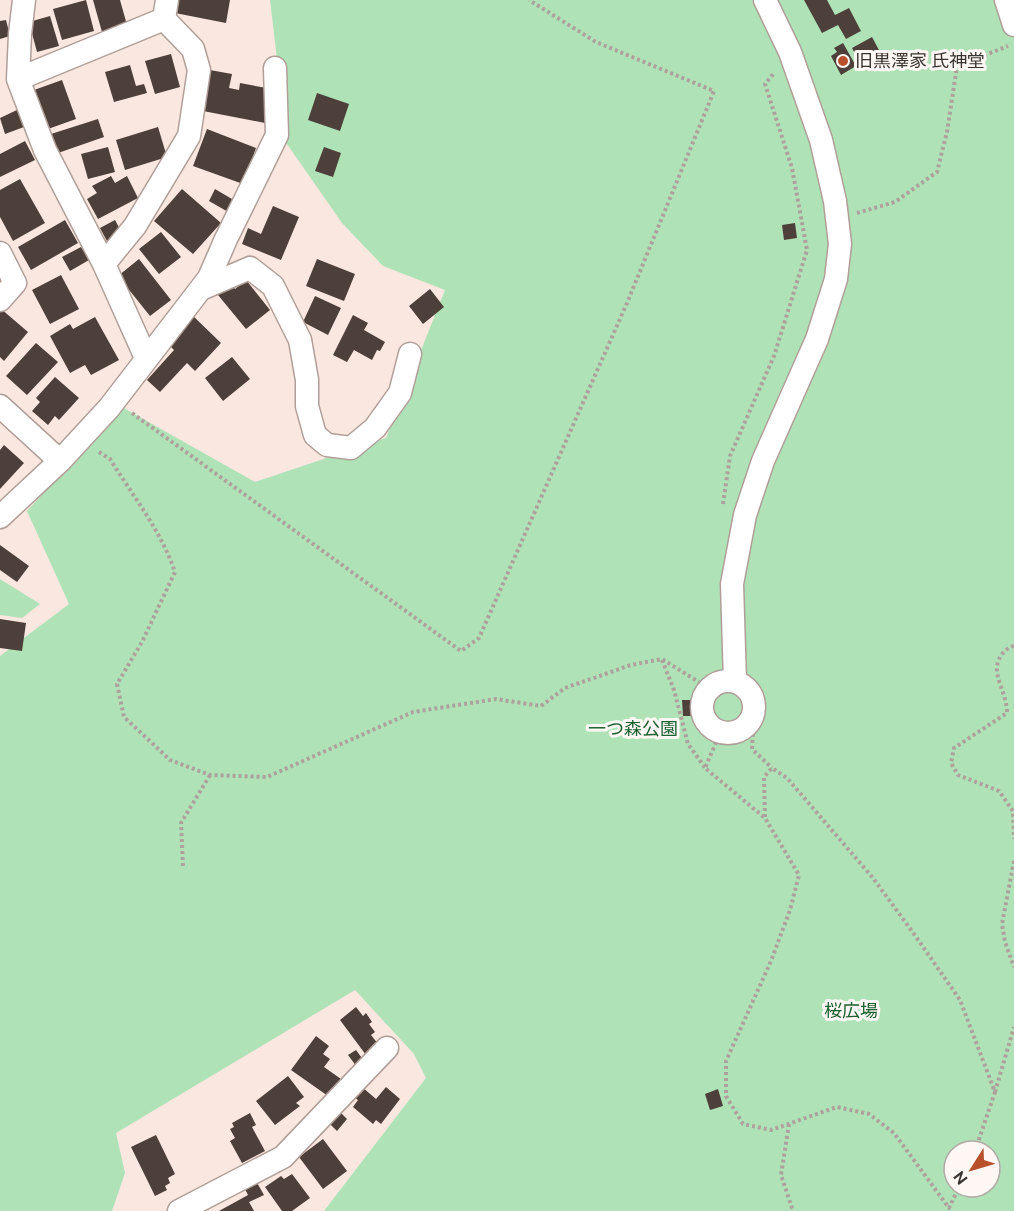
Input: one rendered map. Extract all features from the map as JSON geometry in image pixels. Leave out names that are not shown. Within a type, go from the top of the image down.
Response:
[{"type":"street","points":[[24,0],[18,79],[45,150],[104,264],[146,358]]},
{"type":"street","points":[[735,682],[732,584],[745,515],[763,461],[817,339],[836,279],[840,244],[838,219],[820,140],[790,52],[765,0]]},
{"type":"street","points":[[1006,0],[1014,25]]},
{"type":"street","points":[[18,79],[165,10],[193,49],[199,70],[189,136],[135,226],[104,264]]},
{"type":"street","points":[[0,517],[60,461],[114,401],[209,278],[277,135],[275,68]]},
{"type":"street","points":[[0,252],[15,283],[0,300]]},
{"type":"street","points":[[201,289],[250,268],[273,286],[300,340],[307,380],[307,406],[315,435],[327,445],[351,448],[375,428],[400,393],[410,354]]},
{"type":"street","points":[[0,406],[60,461]]},
{"type":"street","points":[[735,682],[750,692],[754,710],[746,727],[730,734],[712,729],[702,714],[704,696],[717,683],[735,682]]},
{"type":"street","points":[[179,1211],[283,1158],[387,1048]]},
{"type":"path","points":[[114,401],[461,651],[479,638],[627,303],[714,91],[596,42],[529,0]]},
{"type":"path","points":[[838,219],[895,201],[937,172],[947,132],[957,66],[1014,43]]},
{"type":"path","points":[[721,514],[730,456],[774,356],[807,250],[792,168],[765,84],[790,52]]},
{"type":"path","points":[[80,439],[110,459],[167,549],[175,572],[142,642],[117,684],[124,717],[170,760],[210,775],[267,777],[413,712],[496,699],[541,706],[565,687],[631,665],[662,659],[710,689]]},
{"type":"path","points":[[1014,646],[1002,652],[997,669],[1007,701],[1006,713],[954,748],[951,763],[958,775],[999,791],[1013,811],[1014,839]]},
{"type":"path","points":[[662,659],[674,690],[688,744],[705,768],[765,818],[798,875],[790,910],[775,951],[726,1061],[726,1096],[743,1124],[771,1130],[837,1107],[869,1114],[894,1133],[949,1209]]},
{"type":"path","points":[[754,710],[752,749],[772,768],[787,778],[873,878],[921,943],[960,1000],[995,1092]]},
{"type":"path","points":[[705,768],[721,732]]},
{"type":"path","points":[[765,818],[764,777],[772,768]]},
{"type":"path","points":[[183,866],[181,823],[210,775]]},
{"type":"path","points":[[1014,861],[1002,924],[1005,942],[1014,967]]},
{"type":"path","points":[[979,1139],[1014,1027]]},
{"type":"path","points":[[789,1124],[781,1175],[793,1211]]},
{"type":"green space","name":"一つ森公園","points":[[270,0],[1014,0],[1014,1211],[324,1211],[426,1078],[414,1054],[355,990],[116,1133],[125,1173],[112,1211],[0,1211],[0,656],[69,604],[27,511],[122,407],[255,482],[386,438],[445,290],[383,266],[342,223],[287,144]]},
{"type":"green space","points":[[0,579],[40,604],[22,618],[0,615]]},
{"type":"building","points":[[86,0],[94,31],[62,40],[53,9]]},
{"type":"building","points":[[93,0],[120,0],[127,25],[102,32]]},
{"type":"building","points":[[177,0],[230,0],[226,23],[175,13]]},
{"type":"building","points":[[804,0],[827,0],[835,15],[849,8],[861,31],[846,39],[838,25],[822,33]]},
{"type":"building","points":[[50,16],[59,46],[37,52],[29,22]]},
{"type":"building","points":[[6,20],[10,36],[0,39],[0,21]]},
{"type":"building","points":[[872,37],[880,52],[860,63],[852,48]]},
{"type":"building","name":"旧黒澤家 氏神堂","points":[[843,43],[856,66],[841,75],[831,56],[837,52],[834,48]]},
{"type":"building","points":[[171,54],[180,87],[155,94],[145,61]]},
{"type":"building","points":[[130,65],[136,86],[144,84],[147,93],[114,102],[105,72]]},
{"type":"building","points":[[210,70],[232,74],[229,88],[239,90],[240,83],[272,89],[265,123],[203,111]]},
{"type":"building","points":[[62,80],[76,119],[48,129],[34,90]]},
{"type":"building","points":[[317,93],[349,104],[340,131],[308,120]]},
{"type":"building","points":[[17,110],[24,127],[5,134],[0,118]]},
{"type":"building","points":[[98,119],[104,137],[58,153],[51,134]]},
{"type":"building","points":[[158,127],[167,157],[125,170],[116,140]]},
{"type":"building","points":[[207,129],[256,148],[243,184],[193,166]]},
{"type":"building","points":[[25,141],[35,160],[0,177],[0,154]]},
{"type":"building","points":[[108,147],[115,172],[88,179],[81,154]]},
{"type":"building","points":[[324,147],[341,153],[333,177],[315,171]]},
{"type":"building","points":[[111,176],[115,183],[127,176],[138,198],[98,219],[87,199],[97,193],[92,186]]},
{"type":"building","points":[[20,179],[45,223],[13,241],[0,217],[0,190]]},
{"type":"building","points":[[182,189],[221,223],[193,254],[154,221]]},
{"type":"building","points":[[215,189],[237,202],[230,213],[209,201]]},
{"type":"building","points":[[273,206],[299,217],[281,260],[242,244],[248,228],[261,234]]},
{"type":"building","points":[[65,220],[78,243],[31,270],[18,247]]},
{"type":"building","points":[[115,220],[123,235],[108,243],[100,228]]},
{"type":"building","points":[[795,223],[797,238],[784,240],[782,225]]},
{"type":"building","points":[[161,232],[181,257],[159,274],[139,249]]},
{"type":"building","points":[[81,247],[89,260],[70,271],[62,257]]},
{"type":"building","points":[[139,259],[171,300],[150,316],[118,276]]},
{"type":"building","points":[[317,259],[355,274],[344,301],[306,286]]},
{"type":"building","points":[[61,275],[79,309],[50,324],[32,290]]},
{"type":"building","points":[[246,280],[270,310],[246,329],[218,295],[231,284],[235,289]]},
{"type":"building","points":[[430,289],[444,307],[423,324],[409,306]]},
{"type":"building","points":[[315,296],[341,308],[328,335],[303,322]]},
{"type":"building","points":[[0,308],[28,332],[4,361],[0,357]]},
{"type":"building","points":[[191,314],[221,343],[195,371],[187,363],[160,392],[147,380],[174,350],[166,342]]},
{"type":"building","points":[[353,315],[368,323],[364,330],[385,342],[380,351],[377,350],[372,360],[354,350],[347,362],[333,355]]},
{"type":"building","points":[[95,317],[119,360],[91,375],[85,365],[70,373],[50,336],[70,324],[73,329]]},
{"type":"building","points":[[36,343],[58,362],[27,395],[6,376]]},
{"type":"building","points":[[232,357],[250,379],[223,401],[205,378]]},
{"type":"building","points":[[55,377],[79,398],[59,420],[55,416],[48,425],[32,411],[40,402],[36,398]]},
{"type":"building","points":[[4,445],[24,463],[0,489],[0,450]]},
{"type":"building","points":[[0,545],[29,566],[17,582],[0,570]]},
{"type":"building","points":[[0,619],[26,623],[22,651],[0,648]]},
{"type":"building","points":[[682,700],[697,700],[697,716],[683,716]]},
{"type":"building","points":[[356,1007],[363,1016],[366,1013],[372,1022],[369,1024],[375,1032],[371,1035],[379,1045],[366,1055],[340,1020]]},
{"type":"building","points":[[316,1036],[329,1046],[323,1054],[330,1059],[324,1067],[341,1079],[328,1096],[291,1070]]},
{"type":"building","points":[[356,1050],[364,1061],[357,1067],[348,1055]]},
{"type":"building","points":[[288,1076],[304,1097],[296,1103],[300,1106],[275,1125],[256,1101]]},
{"type":"building","points":[[362,1087],[376,1099],[386,1087],[400,1099],[381,1124],[376,1120],[373,1124],[353,1107],[358,1100],[354,1097]]},
{"type":"building","points":[[718,1089],[723,1106],[710,1110],[705,1094]]},
{"type":"building","points":[[339,1111],[347,1119],[337,1131],[328,1122]]},
{"type":"building","points":[[250,1113],[256,1125],[252,1127],[265,1151],[242,1163],[230,1141],[235,1138],[230,1129],[234,1127],[232,1123]]},
{"type":"building","points":[[156,1135],[175,1174],[168,1178],[170,1183],[165,1186],[167,1190],[155,1196],[131,1147]]},
{"type":"building","points":[[323,1139],[347,1171],[323,1189],[299,1157]]},
{"type":"building","points":[[292,1174],[310,1198],[292,1211],[282,1211],[265,1187],[281,1176],[284,1179]]},
{"type":"building","points":[[256,1181],[264,1195],[249,1202],[254,1211],[219,1211],[248,1195],[244,1187]]},
{"type":"place","name":"旧黒澤家 氏神堂","points":[[843,61]]},
{"type":"park label","name":"桜広場","points":[[851,1011]]}]
